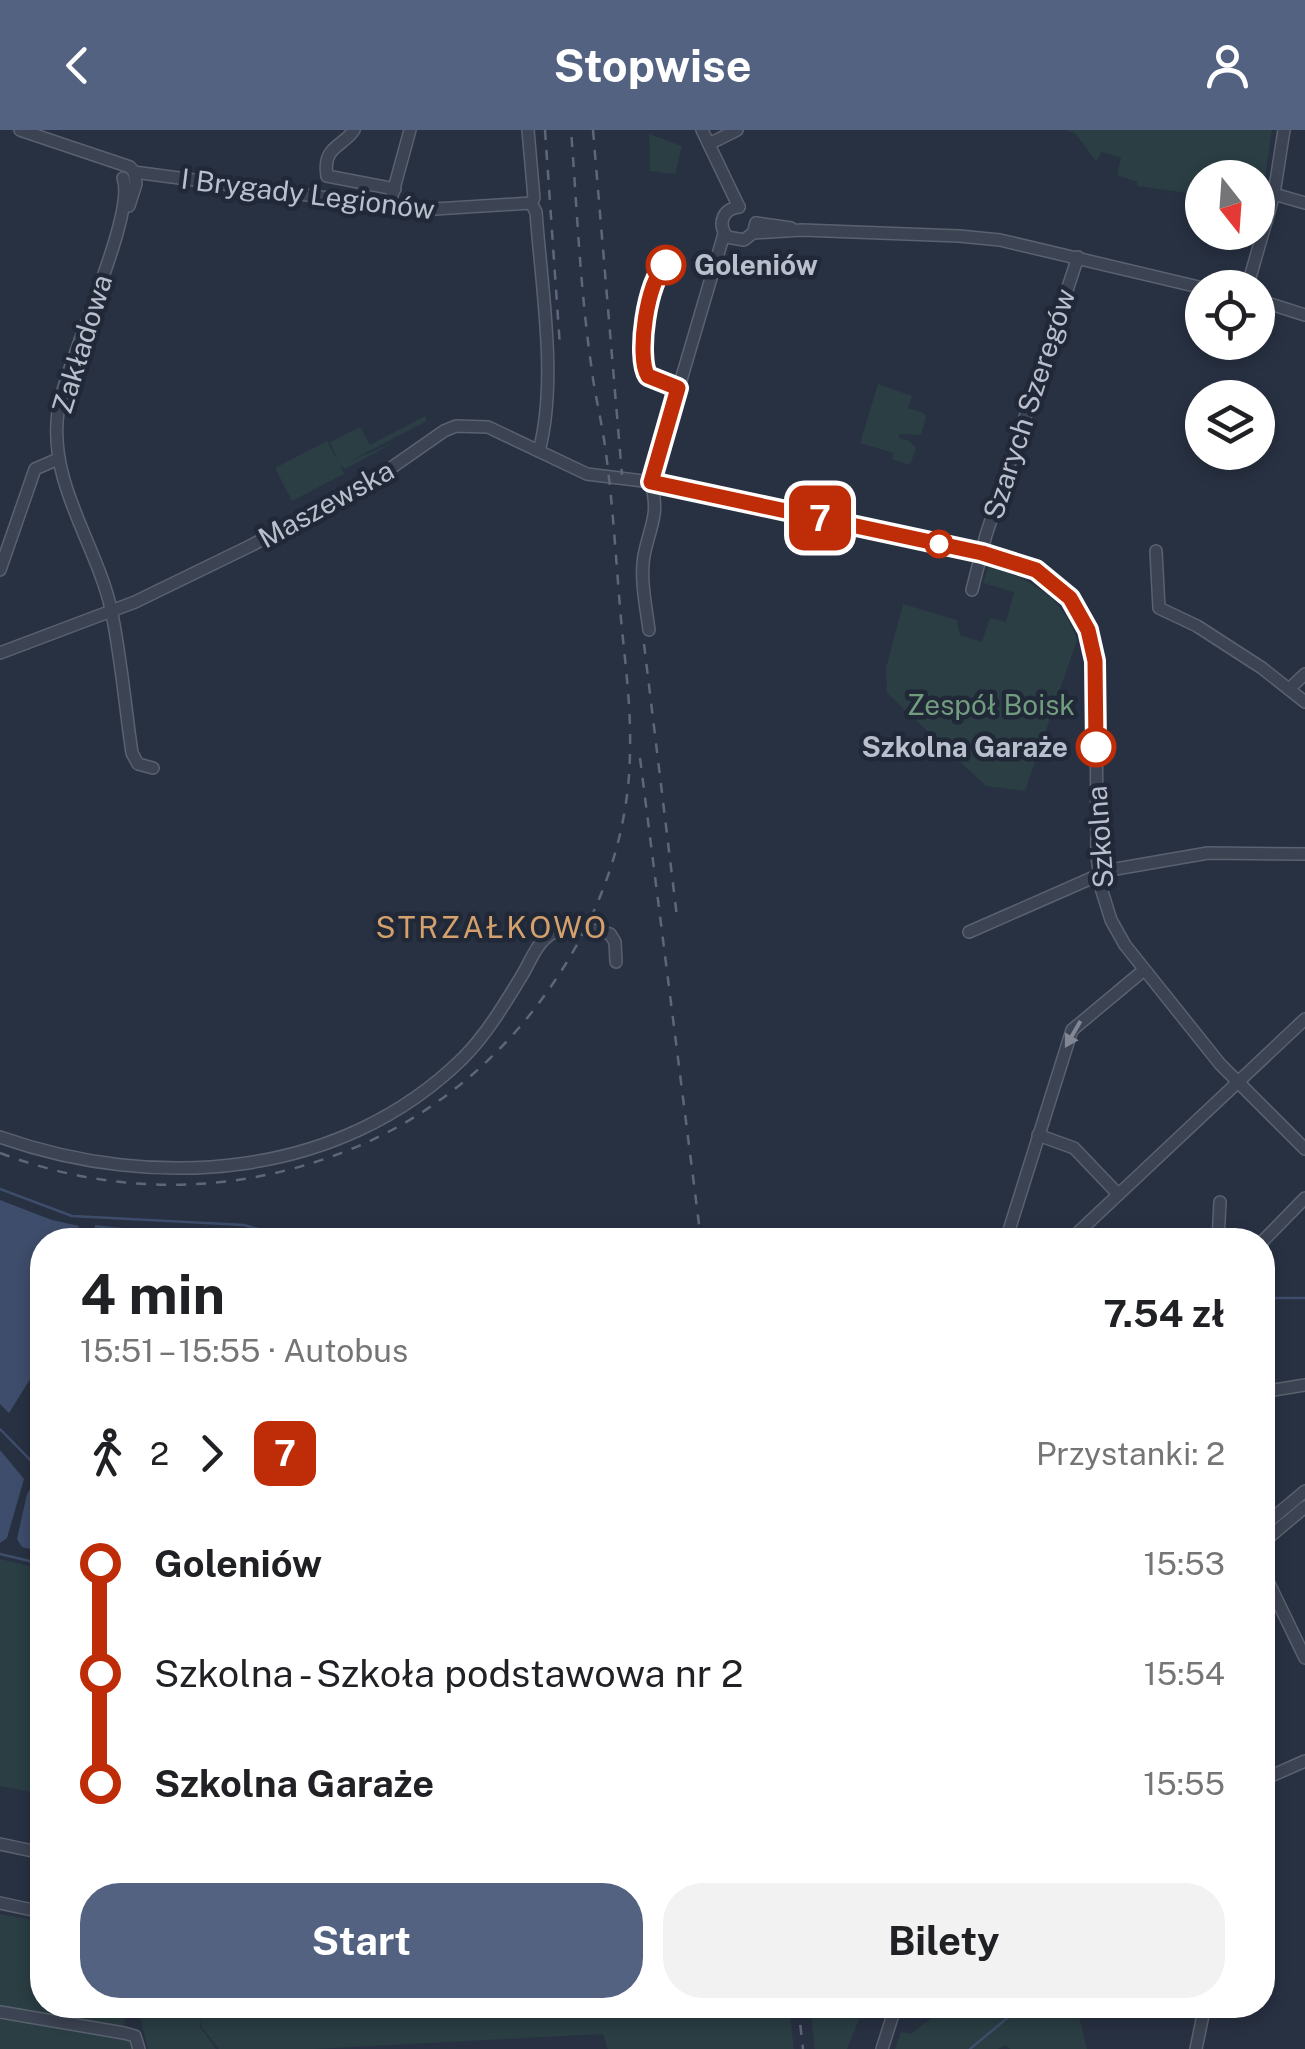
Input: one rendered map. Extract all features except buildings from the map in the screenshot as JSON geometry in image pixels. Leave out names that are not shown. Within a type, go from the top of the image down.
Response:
[{"type":"street","name":"I Brygady Legionów","points":[[20,130],[130,167],[129,175],[389,207],[451,210],[531,204]]},
{"type":"street","points":[[354,130],[334,146],[325,168],[326,176],[395,189]]},
{"type":"street","points":[[389,207],[410,130]]},
{"type":"street","points":[[528,130],[546,364],[539,452]]},
{"type":"street","points":[[702,130],[720,165],[734,208]]},
{"type":"street","points":[[709,144],[737,130]]},
{"type":"street","points":[[1275,188],[1284,130]]},
{"type":"street","name":"Zakładowa","points":[[129,175],[136,184],[58,408],[58,459],[111,612],[132,753],[138,764],[154,768]]},
{"type":"street","points":[[1275,194],[1305,203]]},
{"type":"street","points":[[734,208],[750,212],[754,228]]},
{"type":"street","points":[[649,630],[644,562],[654,529],[651,482],[711,278],[729,237],[722,220],[734,208]]},
{"type":"street","points":[[754,228],[1000,240],[1185,284]]},
{"type":"street","points":[[729,237],[744,240],[754,228]]},
{"type":"street","name":"Szarych Szeregów","points":[[972,590],[1078,257]]},
{"type":"street","points":[[1275,305],[1305,315]]},
{"type":"street","points":[[657,380],[678,388]]},
{"type":"street","name":"Maszewska","points":[[0,653],[111,612],[315,513],[452,427],[488,427],[587,474],[651,482]]},
{"type":"street","points":[[0,570],[38,466],[58,459]]},
{"type":"street","name":"Szkolna","points":[[651,482],[1022,563],[1048,577],[1070,598],[1088,630],[1095,661],[1098,876],[1111,920],[1144,970],[1237,1084],[1305,1150]]},
{"type":"street","points":[[1156,550],[1158,608],[1197,626],[1305,702]]},
{"type":"street","points":[[1289,689],[1305,674]]},
{"type":"street","points":[[969,932],[1113,870],[1208,852],[1305,854]]},
{"type":"street","points":[[0,1137],[87,1162],[170,1170],[244,1165],[323,1144],[368,1124],[434,1083],[465,1056],[552,932],[570,929],[610,934],[616,942],[616,962]]},
{"type":"street","points":[[1010,1228],[1072,1030],[1144,970]]},
{"type":"street","points":[[1083,1228],[1305,1019]]},
{"type":"street","points":[[1038,1135],[1074,1148],[1118,1194]]},
{"type":"street","points":[[1275,1229],[1305,1198]]},
{"type":"street","points":[[1219,1228],[1220,1202]]},
{"type":"street","points":[[1275,1390],[1305,1385]]},
{"type":"street","points":[[1275,1516],[1305,1491]]},
{"type":"street","points":[[1275,1531],[1305,1507]]},
{"type":"street","points":[[1275,1596],[1305,1658]]},
{"type":"street","points":[[1275,1774],[1305,1761]]},
{"type":"street","points":[[0,1844],[30,1850]]},
{"type":"street","points":[[0,1904],[30,1910]]},
{"type":"street","points":[[0,2012],[30,2017]]},
{"type":"street","points":[[35,2018],[124,2033],[134,2036],[139,2049]]},
{"type":"street","points":[[882,2049],[892,2018]]},
{"type":"street","points":[[1196,2049],[1202,2018]]},
{"type":"green space","points":[[1065,130],[1272,130],[1268,160],[1185,160],[1185,193],[1137,186],[1137,182],[1117,175],[1121,158],[1102,152],[1096,161],[1075,133]]},
{"type":"green space","points":[[649,134],[682,146],[675,174],[650,171]]},
{"type":"green space","points":[[878,384],[912,396],[908,408],[924,413],[926,418],[921,435],[900,434],[899,438],[916,448],[910,465],[892,459],[893,453],[860,443]]},
{"type":"green space","points":[[425,416],[427,421],[352,460],[395,442],[345,469],[340,465],[344,474],[292,501],[275,468],[327,441],[338,461],[330,442],[360,427],[370,445]]},
{"type":"green space","name":"Zespół Boisk","points":[[989,566],[1031,584],[1054,601],[1077,640],[1025,791],[986,786],[887,693],[886,668],[903,604],[957,620],[960,635],[982,642],[990,618],[1006,622],[1014,592],[983,583]]},
{"type":"green space","points":[[0,1559],[30,1566],[30,1792],[0,1786]]},
{"type":"green space","points":[[0,1914],[30,1920],[30,2018],[126,2018],[124,2025],[132,2049],[0,2049]]},
{"type":"green space","points":[[140,2018],[201,2018],[200,2027],[216,2049],[148,2049]]},
{"type":"green space","points":[[201,2018],[790,2018],[794,2049],[608,2049],[603,2034],[315,2049],[219,2049],[201,2026]]},
{"type":"green space","points":[[811,2018],[860,2018],[847,2049],[815,2049]]},
{"type":"green space","points":[[931,2018],[1079,2018],[1087,2049],[1010,2049],[1005,2045],[998,2049],[895,2049],[901,2032],[911,2034]]},
{"type":"water","points":[[0,1200],[79,1226],[30,1228],[30,1379],[9,1413],[0,1404]]},
{"type":"water","points":[[0,1450],[24,1479],[7,1538],[0,1543]]},
{"type":"water","points":[[30,1490],[30,1549],[22,1547],[17,1539]]},
{"type":"waterway","points":[[0,1189],[72,1216],[254,1228]]},
{"type":"waterway","points":[[1275,1298],[1305,1298]]},
{"type":"waterway","points":[[0,1429],[30,1460]]},
{"type":"waterway","points":[[0,1554],[30,1561]]},
{"type":"waterway","points":[[970,2049],[1007,2018]]},
{"type":"railway","points":[[545,130],[560,347]]},
{"type":"railway","points":[[0,1153],[90,1178],[181,1185],[272,1174],[317,1162],[386,1133],[455,1089],[514,1033],[573,952],[604,888],[615,854],[628,784],[630,732],[610,489],[584,306],[571,130]]},
{"type":"railway","points":[[593,130],[622,475]]},
{"type":"railway","points":[[644,644],[677,917]]},
{"type":"railway","points":[[640,758],[699,1228]]},
{"type":"railway","points":[[799,2018],[803,2049]]},
{"type":"bus line","name":"7","points":[[666,265],[654,282],[642,364],[648,376],[678,388],[651,482],[982,553],[1022,563],[1048,577],[1070,598],[1092,640],[1096,747]]},
{"type":"place","name":"Goleniów","points":[[666,265]]},
{"type":"place","name":"Szkolna Garaże","points":[[1096,747]]},
{"type":"district","name":"STRZAŁKOWO","points":[[492,928]]}]
